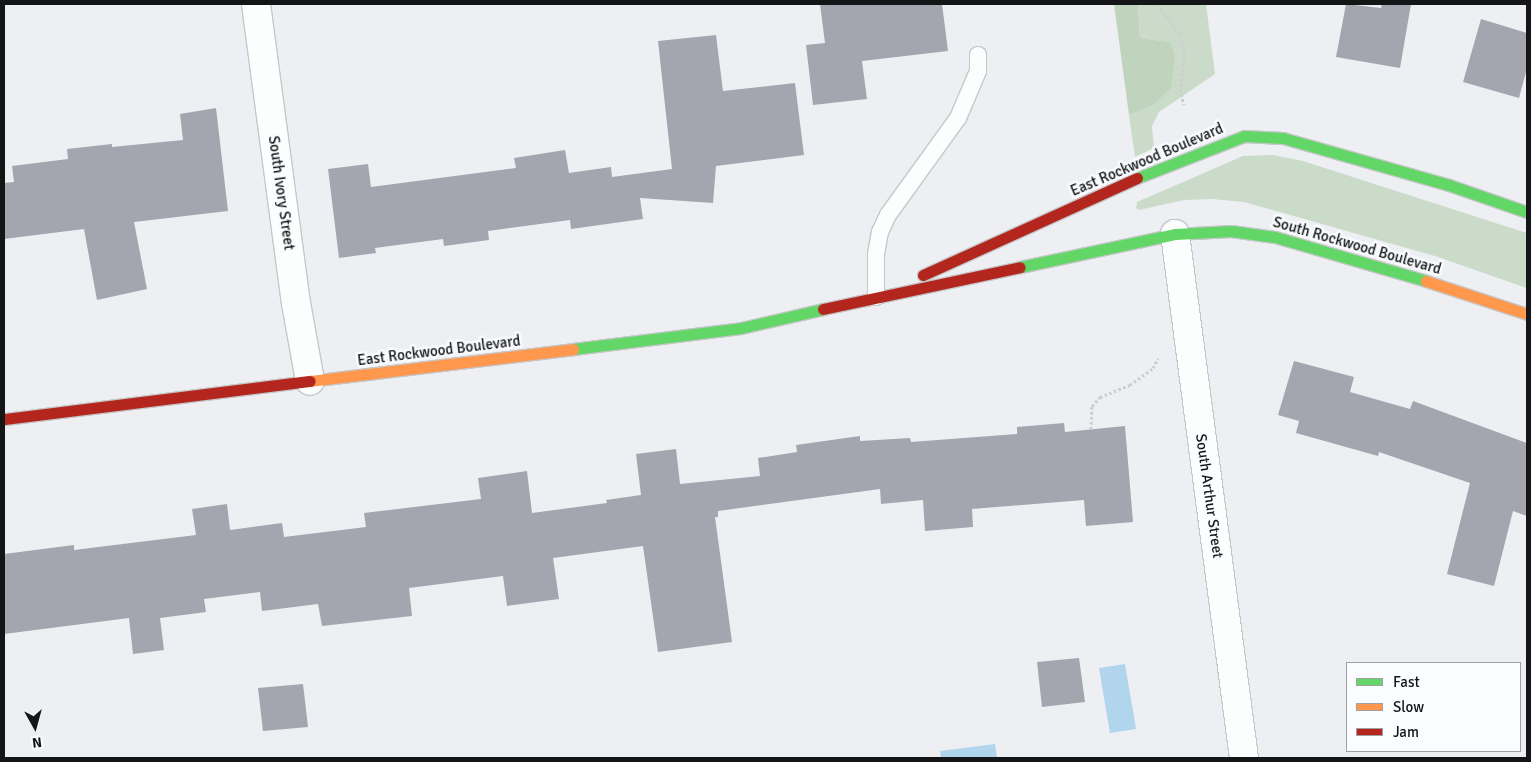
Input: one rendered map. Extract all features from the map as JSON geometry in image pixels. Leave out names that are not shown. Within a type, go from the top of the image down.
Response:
[{"type":"street","name":"South Ivory Street","points":[[256,4],[295,294],[310,381]]},
{"type":"street","name":"East Rockwood Boulevard","points":[[876,297],[1165,165],[1244,136],[1283,138],[1449,185],[1527,212]]},
{"type":"street","name":"South Rockwood Boulevard","points":[[1175,234],[1231,230],[1275,237],[1446,287],[1527,314]]},
{"type":"street","name":"East Rockwood Boulevard","points":[[4,419],[741,328],[876,297],[1175,234]]},
{"type":"street","name":"South Arthur Street","points":[[1175,234],[1244,758]]},
{"type":"lane","points":[[876,297],[876,254],[880,232],[888,215],[958,118],[978,71],[978,55]]},
{"type":"path","points":[[1157,4],[1180,35],[1185,54],[1180,89],[1184,105]]},
{"type":"path","points":[[1091,429],[1092,406],[1100,397],[1130,385],[1153,368],[1161,353]]},
{"type":"green space","points":[[1114,4],[1138,4],[1140,38],[1170,42],[1175,56],[1171,88],[1152,106],[1129,115]]},
{"type":"green space","points":[[1138,4],[1206,4],[1215,74],[1159,112],[1152,126],[1154,148],[1135,157],[1129,115],[1152,106],[1169,42],[1140,38]]},
{"type":"green space","points":[[1273,155],[1303,161],[1527,233],[1527,288],[1435,256],[1244,202],[1212,199],[1184,200],[1139,210],[1136,208],[1137,202],[1243,156]]},
{"type":"water","points":[[1125,664],[1136,729],[1110,733],[1099,668]]},
{"type":"water","points":[[995,744],[997,758],[941,758],[940,751]]},
{"type":"building","points":[[820,4],[942,4],[948,51],[862,61],[867,99],[813,105],[806,45],[825,43]]},
{"type":"building","points":[[1346,4],[1381,8],[1382,4],[1411,4],[1400,68],[1336,57]]},
{"type":"building","points":[[1481,19],[1527,33],[1527,68],[1519,98],[1463,82]]},
{"type":"building","points":[[716,35],[723,91],[795,83],[804,155],[716,166],[713,203],[640,198],[643,219],[571,229],[570,220],[488,231],[489,240],[444,246],[443,239],[375,248],[376,253],[339,258],[328,169],[368,164],[371,187],[516,168],[514,158],[565,150],[569,173],[611,167],[612,177],[672,169],[658,41]]},
{"type":"building","points":[[216,108],[228,211],[134,222],[147,289],[97,300],[84,229],[4,239],[4,183],[14,182],[12,166],[68,159],[67,149],[112,144],[112,147],[183,140],[180,114]]},
{"type":"building","points":[[1294,361],[1354,377],[1350,392],[1410,409],[1413,401],[1527,443],[1527,516],[1513,511],[1494,586],[1447,574],[1470,483],[1379,452],[1378,456],[1296,433],[1299,421],[1278,415]]},
{"type":"building","points":[[1064,423],[1065,432],[1125,426],[1133,522],[1086,526],[1084,500],[972,509],[973,527],[925,531],[923,500],[881,504],[880,489],[718,511],[718,517],[715,517],[732,642],[658,652],[643,546],[553,558],[559,599],[507,606],[503,576],[409,588],[412,616],[322,626],[318,604],[262,611],[260,592],[204,599],[206,612],[160,618],[164,650],[133,654],[129,618],[4,634],[4,554],[74,545],[74,550],[196,535],[192,509],[227,504],[230,530],[282,523],[284,537],[366,527],[364,513],[481,499],[478,478],[527,471],[532,513],[607,503],[606,500],[641,495],[636,454],[676,449],[680,484],[760,476],[758,458],[797,452],[796,445],[860,436],[860,441],[910,438],[911,442],[1017,434],[1017,427]]},
{"type":"building","points":[[1079,658],[1085,702],[1042,707],[1037,662]]},
{"type":"building","points":[[303,684],[308,727],[263,731],[258,688]]},
{"type":"traffic: fast","points":[[1137,178],[1244,136],[1283,138],[1449,185],[1527,212]]},
{"type":"traffic: fast","points":[[1020,267],[1175,234],[1231,231],[1275,237],[1426,281]]},
{"type":"traffic: fast","points":[[573,349],[741,328],[823,309]]},
{"type":"traffic: slow","points":[[1426,281],[1527,314]]},
{"type":"traffic: slow","points":[[310,381],[573,349]]},
{"type":"traffic: jam","points":[[923,275],[1137,178]]},
{"type":"traffic: jam","points":[[823,309],[1020,267]]},
{"type":"traffic: jam","points":[[4,419],[310,381]]}]
